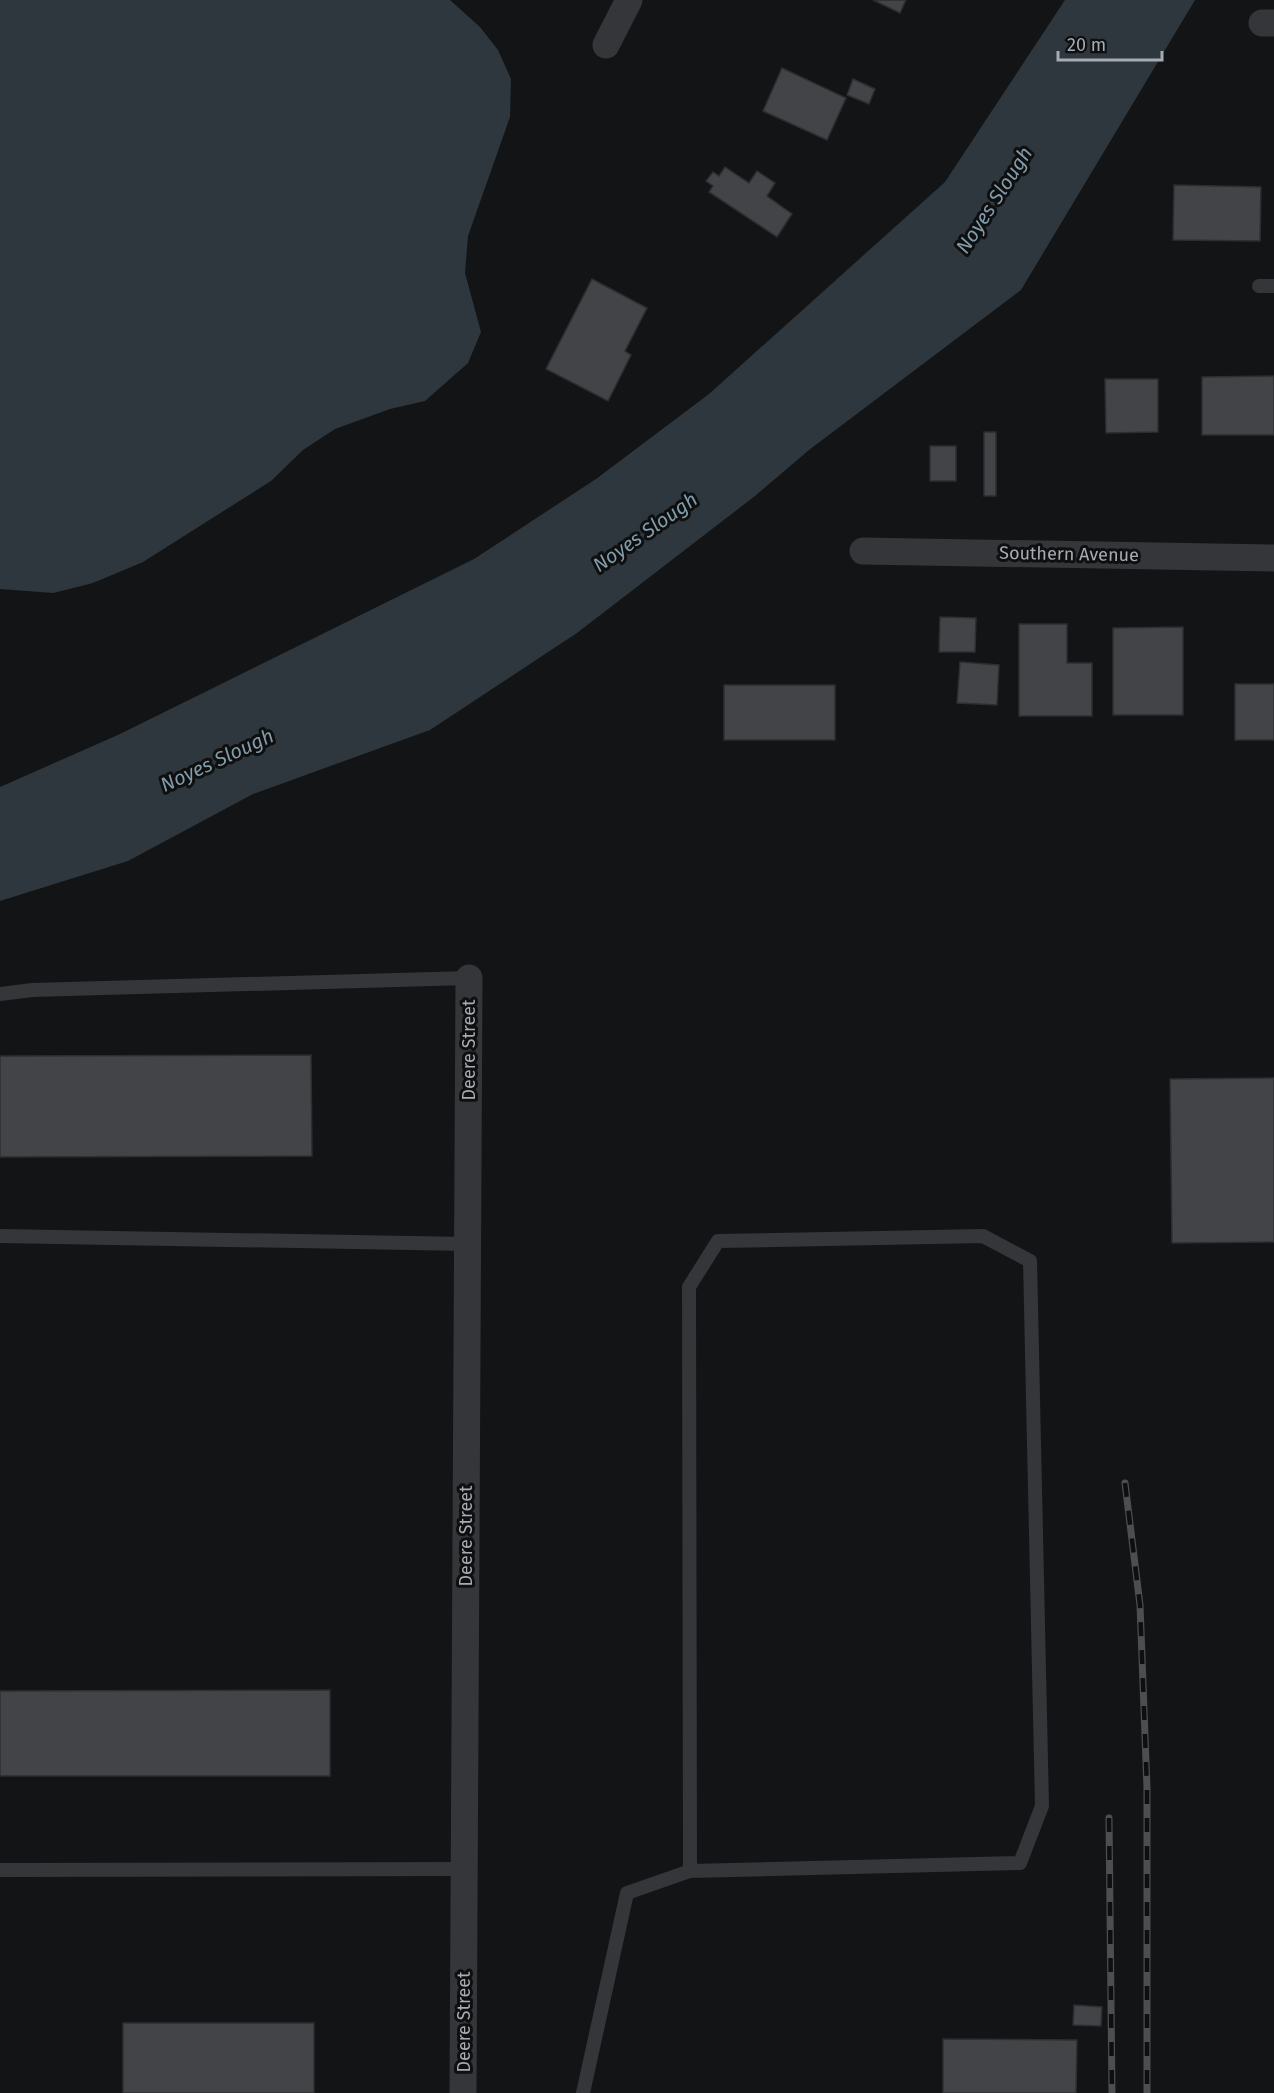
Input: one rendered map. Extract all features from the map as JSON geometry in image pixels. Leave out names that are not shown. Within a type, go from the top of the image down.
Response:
[{"type":"street","points":[[606,45],[629,0]]},
{"type":"street","name":"Southern Avenue","points":[[863,551],[1274,558]]},
{"type":"street","name":"Deere Street","points":[[463,2093],[469,978]]},
{"type":"lane","points":[[1259,286],[1274,286]]},
{"type":"lane","points":[[0,994],[32,990],[469,978]]},
{"type":"lane","points":[[0,1236],[468,1244]]},
{"type":"lane","points":[[583,2093],[627,1893],[690,1871],[1020,1863],[1042,1806],[1030,1261],[983,1236],[718,1241],[689,1287],[690,1871]]},
{"type":"lane","points":[[0,1869],[465,1869]]},
{"type":"water","points":[[0,0],[450,0],[480,27],[498,50],[511,79],[510,117],[468,236],[465,273],[481,332],[468,363],[425,401],[390,409],[335,429],[303,450],[271,481],[143,562],[93,583],[53,593],[0,589]]},
{"type":"water","name":"Noyes Slough","points":[[1065,0],[1195,0],[1021,290],[809,450],[755,496],[577,633],[430,730],[253,794],[128,861],[0,901],[0,787],[120,734],[474,559],[596,479],[709,394],[945,182]]},
{"type":"building","points":[[873,0],[906,0],[900,13]]},
{"type":"building","points":[[782,68],[846,98],[827,140],[763,111]]},
{"type":"building","points":[[853,79],[875,89],[869,104],[847,95]]},
{"type":"building","points":[[725,167],[749,183],[757,171],[775,183],[767,196],[792,214],[777,237],[709,192],[713,186],[706,181],[713,172],[719,176]]},
{"type":"building","points":[[1174,185],[1261,187],[1260,241],[1173,240]]},
{"type":"building","points":[[592,279],[647,308],[625,351],[631,355],[608,401],[546,369]]},
{"type":"building","points":[[1274,376],[1274,435],[1202,435],[1202,377]]},
{"type":"building","points":[[1105,379],[1158,379],[1158,432],[1106,433]]},
{"type":"building","points":[[984,432],[996,432],[996,496],[984,496]]},
{"type":"building","points":[[930,446],[956,446],[956,481],[930,481]]},
{"type":"building","points":[[940,617],[976,618],[975,652],[939,652]]},
{"type":"building","points":[[1019,624],[1067,624],[1067,663],[1092,663],[1092,716],[1019,716]]},
{"type":"building","points":[[1183,627],[1183,715],[1113,715],[1113,628]]},
{"type":"building","points":[[960,662],[999,665],[997,705],[957,703]]},
{"type":"building","points":[[1235,684],[1274,684],[1274,740],[1235,740]]},
{"type":"building","points":[[724,685],[835,685],[835,740],[724,740]]},
{"type":"building","points":[[311,1055],[312,1156],[0,1157],[0,1056]]},
{"type":"building","points":[[1274,1078],[1274,1242],[1172,1243],[1170,1079]]},
{"type":"building","points":[[330,1690],[330,1776],[0,1776],[0,1691]]},
{"type":"building","points":[[1074,2005],[1102,2007],[1101,2026],[1073,2025]]},
{"type":"building","points":[[123,2023],[314,2023],[314,2093],[123,2093]]},
{"type":"building","points":[[943,2039],[1077,2040],[1076,2093],[943,2093]]},
{"type":"railway","points":[[1125,1483],[1140,1605],[1147,1788],[1147,2093]]},
{"type":"railway","points":[[1109,1818],[1112,2093]]}]
